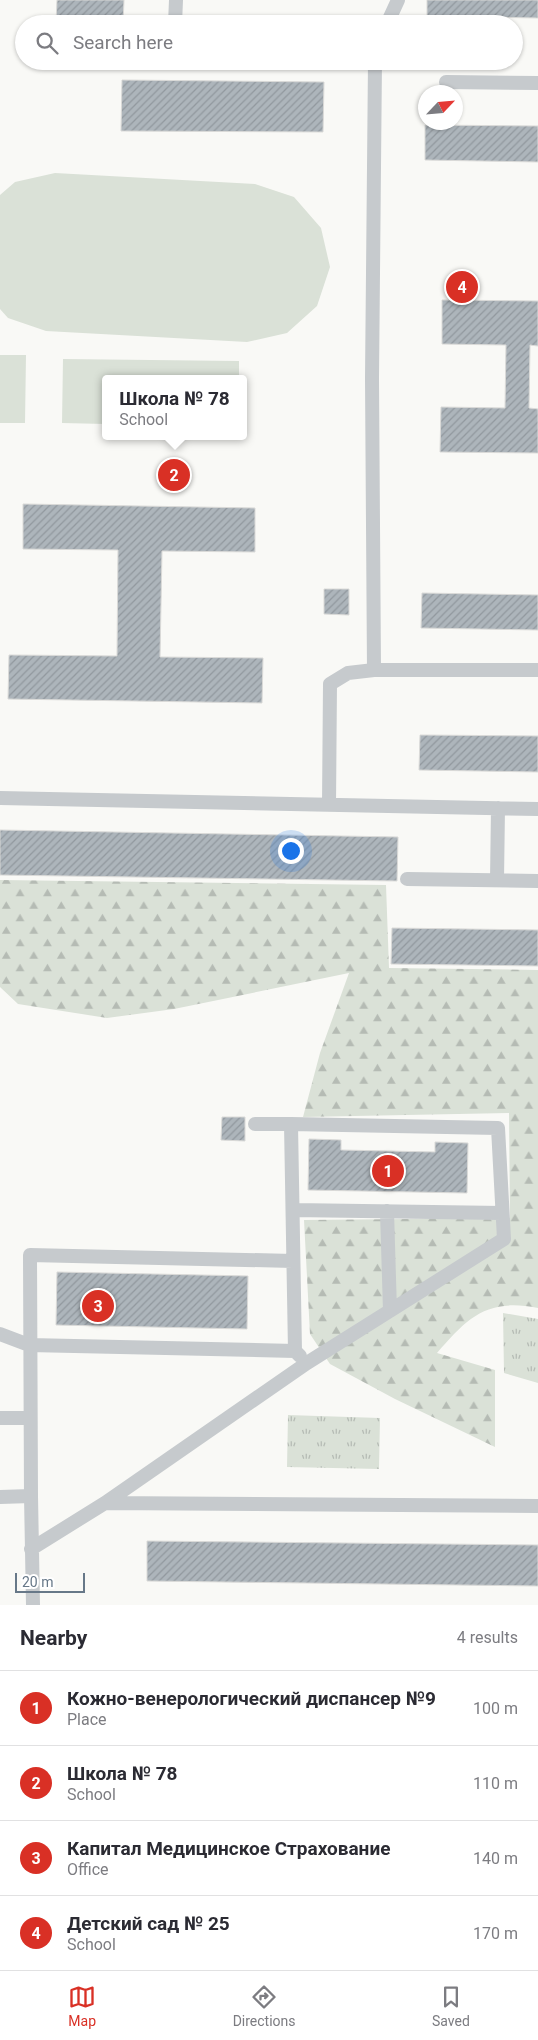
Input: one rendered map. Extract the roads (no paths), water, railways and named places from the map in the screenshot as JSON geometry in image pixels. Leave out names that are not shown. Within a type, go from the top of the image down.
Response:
[{"type":"lane","points":[[175,15],[176,0]]},
{"type":"lane","points":[[391,15],[398,0]]},
{"type":"lane","points":[[374,670],[372,380],[375,70]]},
{"type":"lane","points":[[446,82],[538,83]]},
{"type":"lane","points":[[329,805],[330,684],[348,673],[374,670],[538,670]]},
{"type":"lane","points":[[0,798],[538,809]]},
{"type":"lane","points":[[497,880],[498,808]]},
{"type":"lane","points":[[407,879],[538,881]]},
{"type":"lane","points":[[31,1549],[105,1503],[307,1362],[504,1239],[498,1128],[255,1124]]},
{"type":"lane","points":[[291,1124],[295,1351]]},
{"type":"lane","points":[[293,1210],[502,1213]]},
{"type":"lane","points":[[387,1211],[390,1311]]},
{"type":"lane","points":[[33,1605],[29,1345],[30,1255],[293,1261]]},
{"type":"lane","points":[[0,1334],[29,1345],[295,1351],[307,1362]]},
{"type":"lane","points":[[0,1418],[30,1418]]},
{"type":"lane","points":[[0,1496],[31,1496]]},
{"type":"lane","points":[[105,1503],[538,1506]]},
{"type":"place","name":"Детский сад № 25","points":[[462,287]]},
{"type":"place","name":"Школа № 78","points":[[174,475]]},
{"type":"place","name":"Кожно-венерологический диспансер №9","points":[[388,1171]]},
{"type":"place","name":"Капитал Медицинское Страхование","points":[[98,1306]]}]
